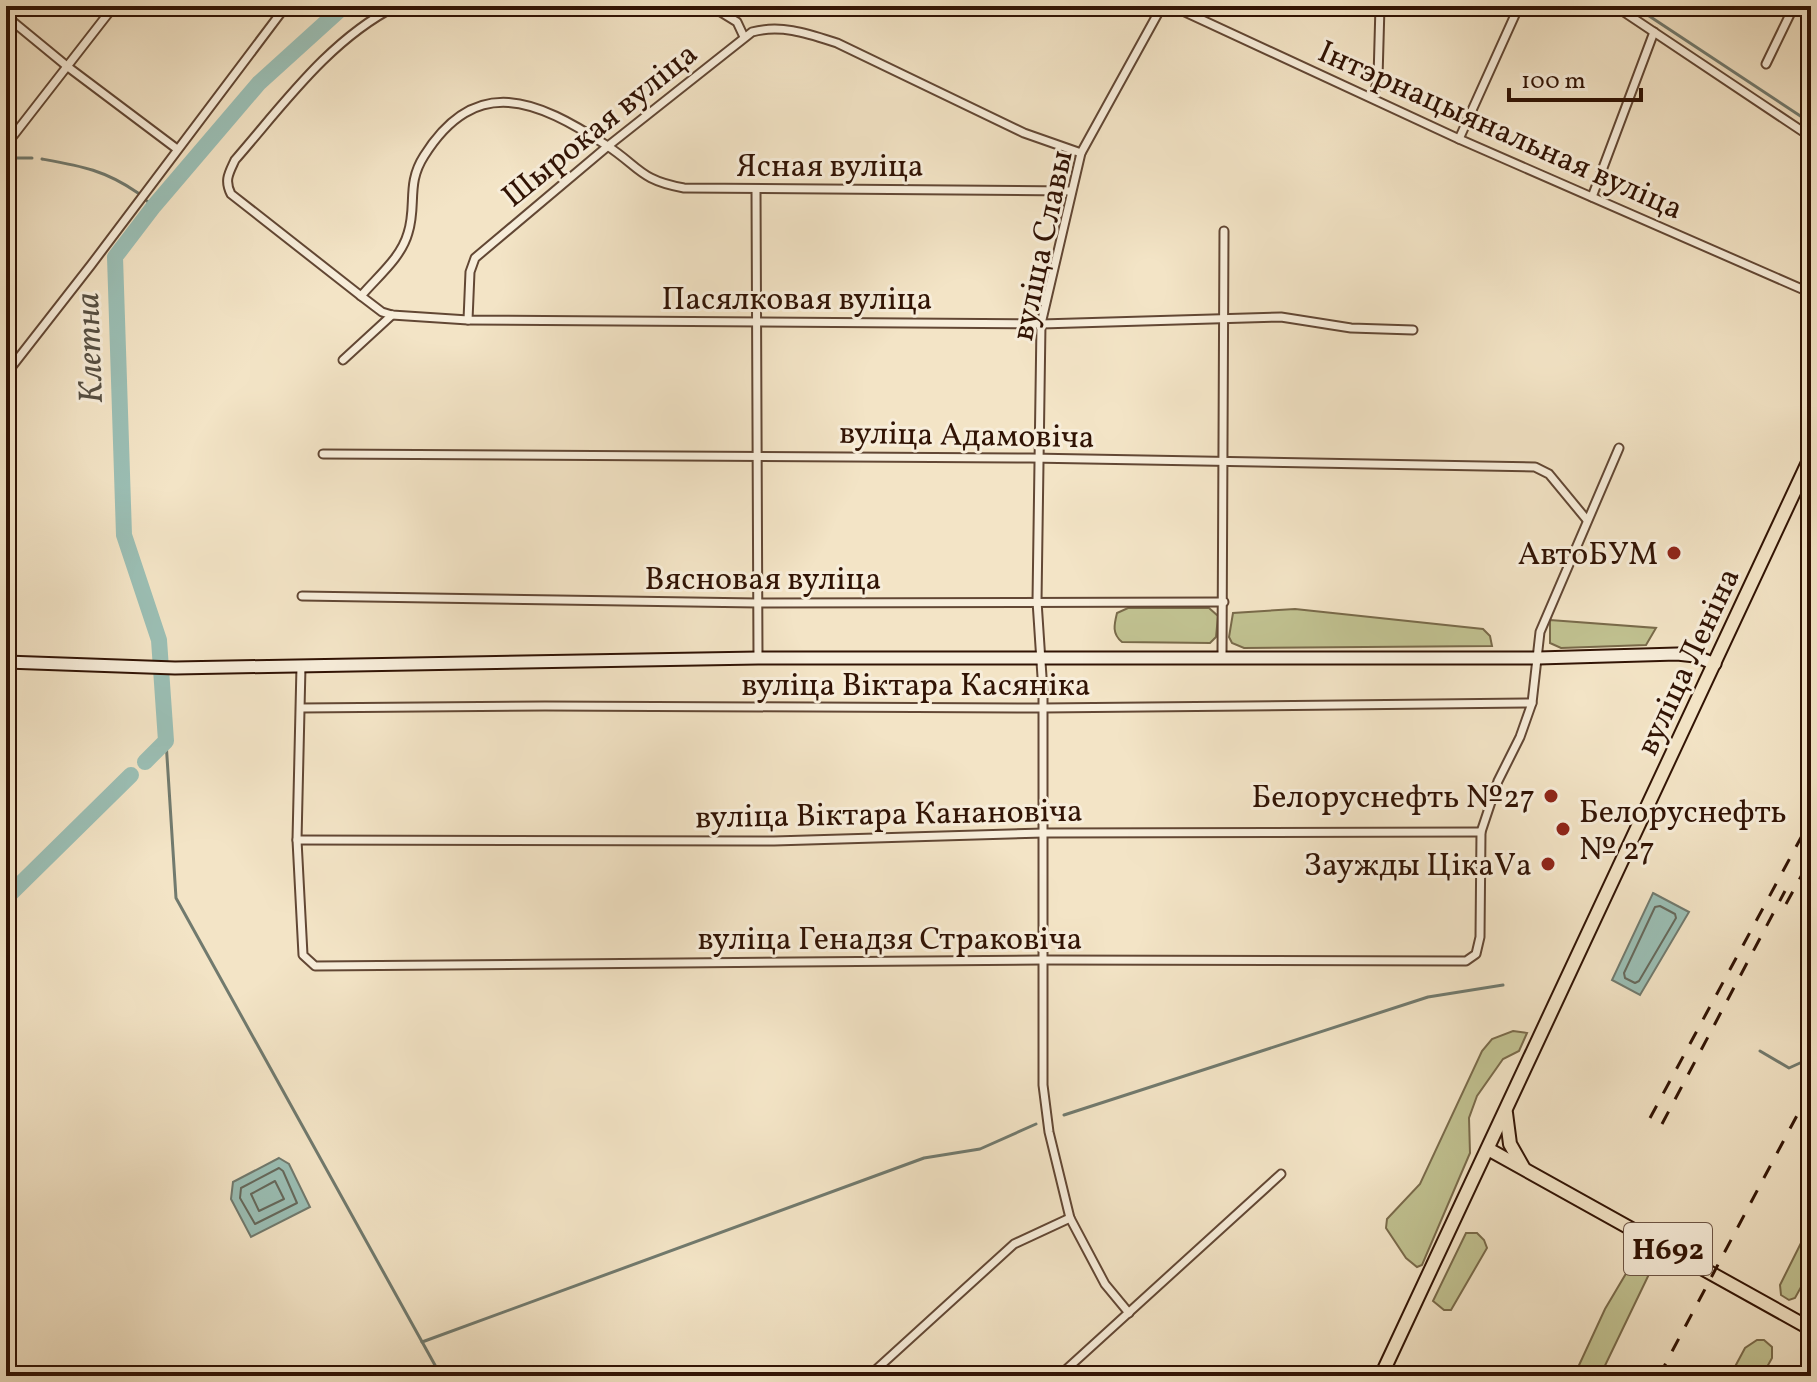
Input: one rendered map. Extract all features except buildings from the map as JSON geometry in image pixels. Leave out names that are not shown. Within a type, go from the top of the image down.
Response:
[{"type":"main road","name":"вуліца Леніна","points":[[1381,1376],[1811,456]]},
{"type":"main road","points":[[1506,1110],[1510,1144],[1525,1169]]},
{"type":"main road","name":"Н692","points":[[1488,1149],[1811,1329]]},
{"type":"street","points":[[6,145],[114,6]]},
{"type":"street","points":[[6,374],[286,6]]},
{"type":"street","name":"Пасялковая вуліца","points":[[396,6],[357,30],[322,61],[235,160],[226,185],[231,194],[382,312],[468,320],[1041,324],[1281,317],[1351,328],[1413,330]]},
{"type":"street","points":[[711,6],[737,22],[744,37]]},
{"type":"street","name":"вуліца Славы","points":[[1129,1313],[1105,1284],[1070,1218],[1049,1132],[1043,1085],[1043,708],[1037,601],[1041,324],[1081,153],[1162,6]]},
{"type":"street","name":"Інтэрнацыянальная вуліца","points":[[1172,6],[1459,139],[1811,293]]},
{"type":"street","points":[[1373,98],[1378,78],[1380,6]]},
{"type":"street","points":[[1459,139],[1519,6]]},
{"type":"street","points":[[1615,6],[1811,137]]},
{"type":"street","points":[[1766,64],[1794,6]]},
{"type":"street","points":[[6,16],[177,149]]},
{"type":"street","name":"Шырокая вуліца","points":[[468,320],[470,272],[475,258],[605,144],[744,37],[765,29],[809,34],[837,43],[1024,133],[1081,153]]},
{"type":"street","points":[[1592,197],[1654,32]]},
{"type":"street","name":"Шырокая вуліца","points":[[361,296],[402,251],[410,230],[413,177],[419,163],[437,135],[477,105],[509,103],[534,107],[605,144]]},
{"type":"street","name":"Ясная вуліца","points":[[605,144],[643,175],[660,184],[684,188],[1071,191]]},
{"type":"street","points":[[756,190],[758,658]]},
{"type":"street","points":[[1222,656],[1224,231]]},
{"type":"street","points":[[343,360],[392,315]]},
{"type":"street","points":[[1481,832],[1498,781],[1520,737],[1532,703],[1540,632],[1619,448]]},
{"type":"street","name":"вуліца Адамовіча","points":[[323,454],[1039,458],[1535,467],[1549,474],[1587,520]]},
{"type":"street","name":"Вясновая вуліца","points":[[302,596],[757,603],[1224,602]]},
{"type":"street","points":[[6,662],[175,668],[758,658],[1538,658],[1687,655],[1715,664]]},
{"type":"street","points":[[297,840],[301,666]]},
{"type":"street","name":"вуліца Віктара Касяніка","points":[[301,708],[1043,708],[1532,703]]},
{"type":"street","name":"вуліца Віктара Канановіча","points":[[297,840],[774,841],[1044,833],[1481,832]]},
{"type":"street","name":"вуліца Генадзя Страковіча","points":[[297,840],[303,955],[315,966],[1043,960],[1466,961],[1476,954],[1480,937],[1481,832]]},
{"type":"street","points":[[1059,1376],[1281,1174]]},
{"type":"street","points":[[869,1376],[1005,1251],[1070,1218]]},
{"type":"green space","points":[[1128,608],[1209,608],[1218,616],[1216,637],[1210,643],[1122,642],[1115,632],[1115,621],[1117,613]]},
{"type":"green space","points":[[1295,609],[1483,629],[1490,636],[1492,646],[1244,648],[1232,643],[1229,637],[1233,613]]},
{"type":"green space","points":[[1550,620],[1656,628],[1646,645],[1561,648],[1550,643]]},
{"type":"green space","points":[[1513,1031],[1527,1033],[1519,1051],[1503,1059],[1477,1096],[1469,1118],[1470,1153],[1422,1265],[1417,1267],[1406,1258],[1386,1228],[1387,1219],[1420,1184],[1482,1051],[1492,1039]]},
{"type":"green space","points":[[1811,1223],[1811,1269],[1795,1298],[1789,1300],[1781,1295],[1780,1285]]},
{"type":"green space","points":[[1466,1233],[1477,1233],[1487,1248],[1451,1310],[1444,1310],[1433,1301]]},
{"type":"green space","points":[[1641,1255],[1649,1258],[1651,1270],[1600,1376],[1574,1376],[1605,1309],[1634,1260]]},
{"type":"green space","points":[[1757,1340],[1764,1340],[1772,1347],[1772,1358],[1762,1376],[1730,1376],[1745,1348]]},
{"type":"water","points":[[1653,893],[1689,912],[1640,995],[1612,980]]},
{"type":"water","points":[[279,1158],[289,1164],[310,1207],[251,1237],[231,1199],[233,1182]]},
{"type":"waterway","name":"Клетна","points":[[145,762],[166,741],[159,640],[124,535],[115,257],[154,206],[259,83],[344,6]]},
{"type":"waterway","points":[[1634,6],[1811,123]]},
{"type":"waterway","points":[[13,158],[32,158]]},
{"type":"waterway","points":[[42,159],[92,170],[138,193]]},
{"type":"waterway","points":[[147,201],[154,206]]},
{"type":"waterway","points":[[166,741],[176,898],[441,1376]]},
{"type":"waterway","name":"Клетна","points":[[6,898],[131,775]]},
{"type":"waterway","points":[[1064,1115],[1428,997],[1503,985]]},
{"type":"waterway","points":[[1760,1051],[1789,1068],[1811,1058]]},
{"type":"waterway","points":[[422,1342],[924,1158],[980,1149],[1036,1124]]},
{"type":"railway","points":[[1650,1118],[1811,819]]},
{"type":"railway","points":[[1786,904],[1811,858]]},
{"type":"railway","points":[[1662,1124],[1785,891]]},
{"type":"railway","points":[[1659,1376],[1811,1089]]},
{"type":"place","name":"АвтоБУМ","points":[[1674,553]]},
{"type":"place","name":"Белоруснефть №27","points":[[1551,796]]},
{"type":"place","name":"Белоруснефть № 27","points":[[1563,829]]},
{"type":"place","name":"Заужды ЦікаVа","points":[[1548,864]]}]
